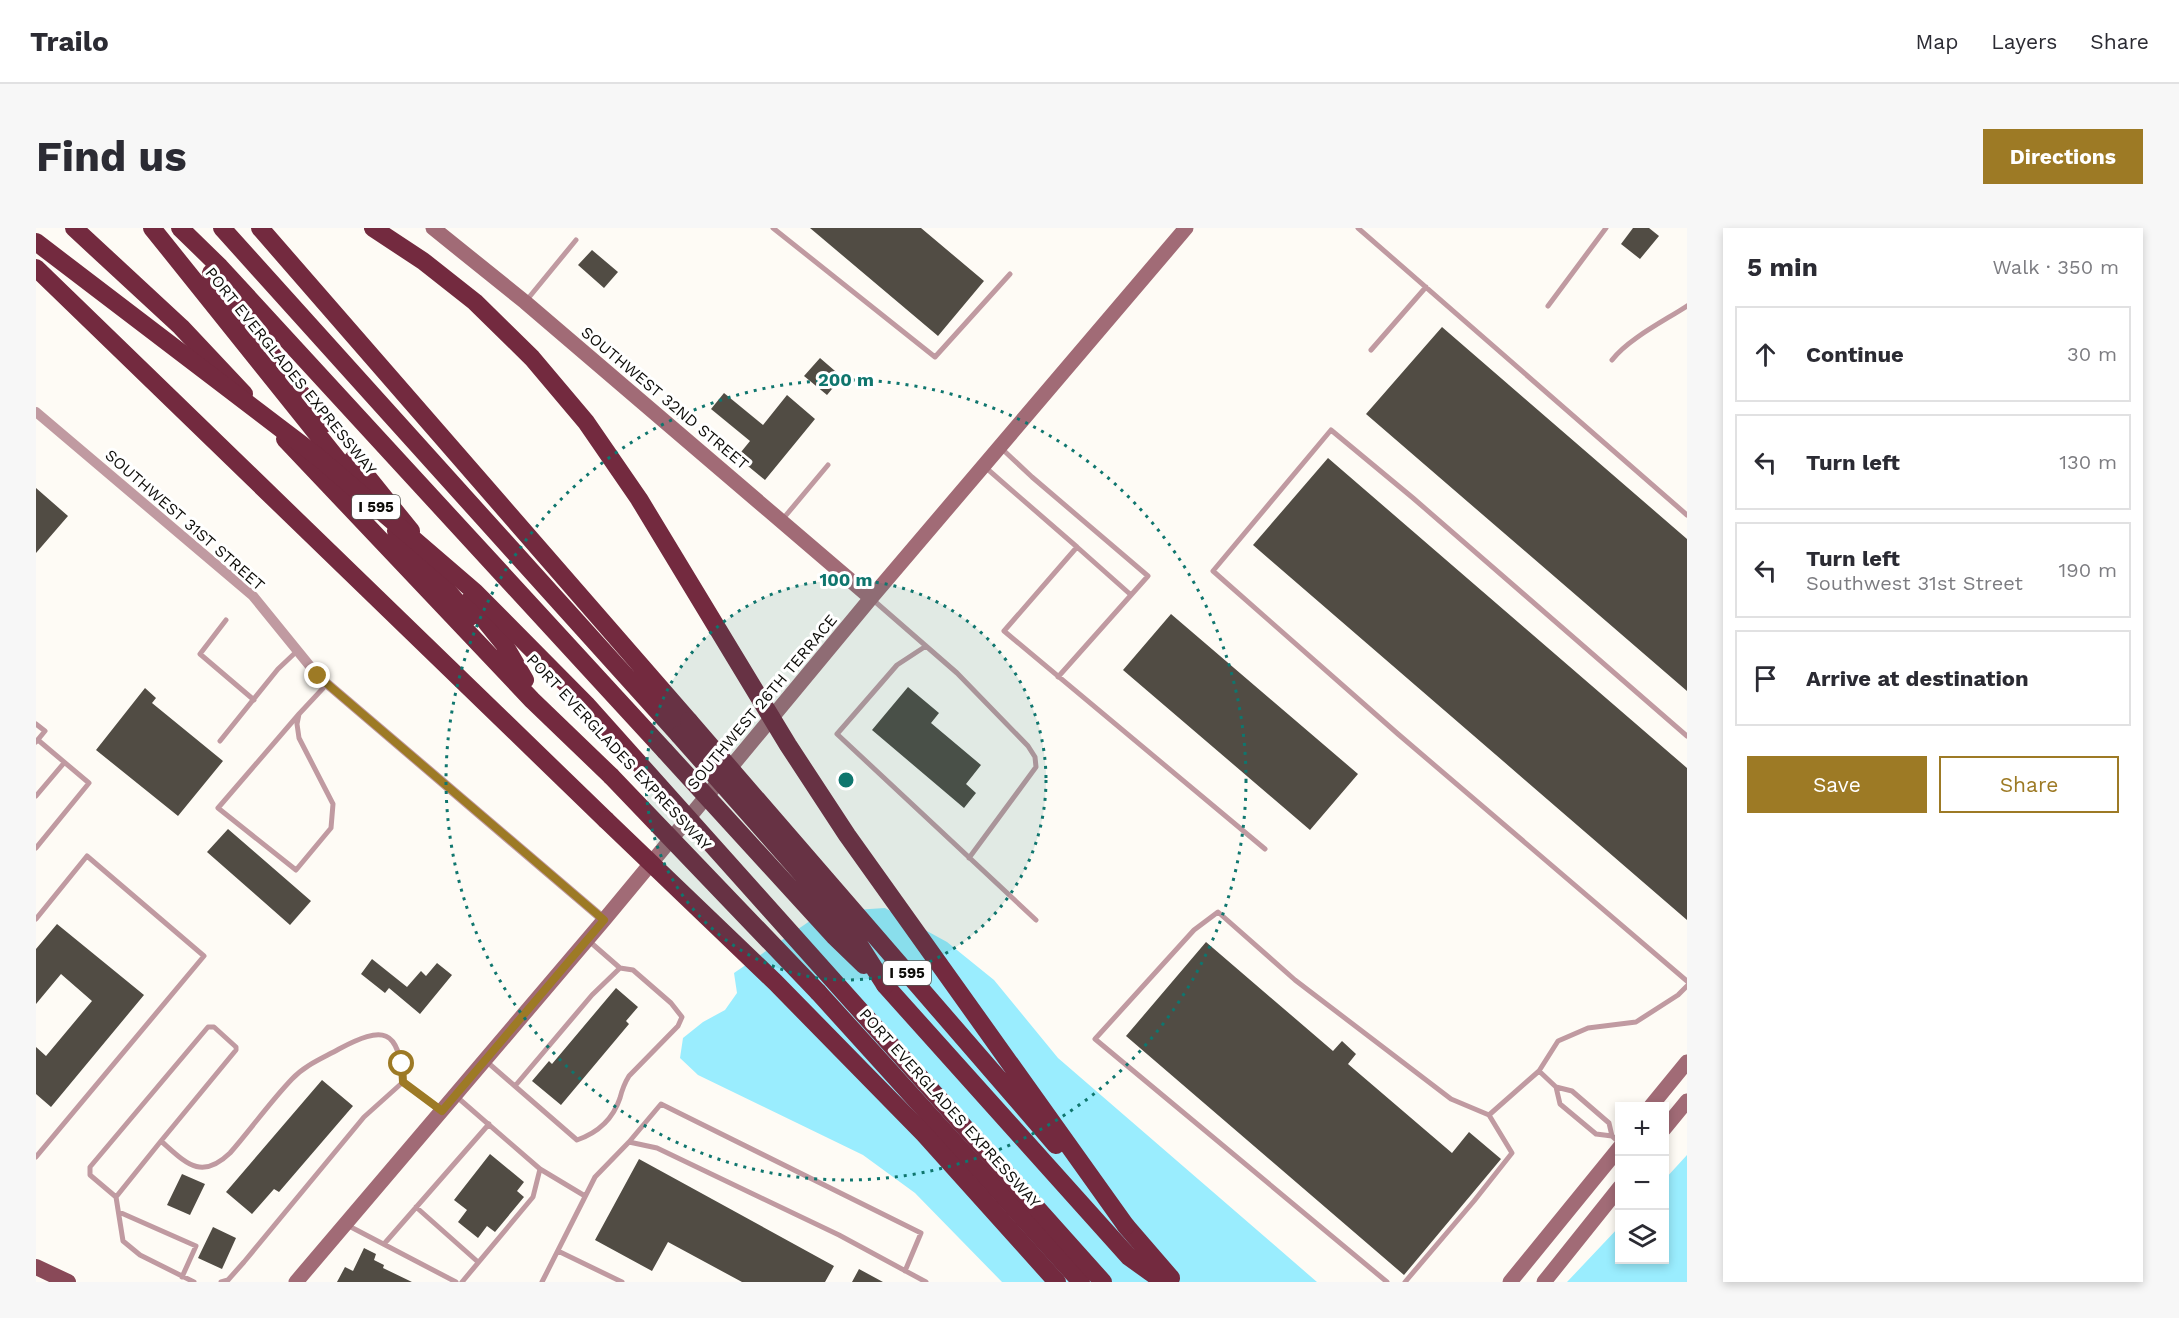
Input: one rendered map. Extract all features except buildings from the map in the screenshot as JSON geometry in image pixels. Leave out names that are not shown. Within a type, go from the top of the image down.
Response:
[{"type":"highway","points":[[74,228],[181,327],[532,700],[611,776]]},
{"type":"highway","name":"PORT EVERGLADES EXPRESSWAY","points":[[152,228],[387,521],[525,680],[611,776],[818,992],[1081,1282]]},
{"type":"highway","points":[[179,228],[316,414],[504,644],[525,680]]},
{"type":"highway","points":[[179,228],[220,267],[834,936],[885,985],[1129,1257],[1164,1282]]},
{"type":"highway","points":[[222,228],[684,728],[846,924],[885,985]]},
{"type":"highway","name":"I 595","points":[[260,228],[684,728],[1174,1282]]},
{"type":"highway","points":[[373,228],[423,261],[475,302],[532,358],[586,422],[639,500],[788,745],[847,835],[1126,1226]]},
{"type":"highway","points":[[36,242],[318,457],[475,592],[586,704],[1104,1282]]},
{"type":"highway","points":[[36,268],[808,1016],[924,1134],[1057,1282]]},
{"type":"main road","points":[[36,1267],[68,1282]]},
{"type":"street","name":"SOUTHWEST 32ND STREET","points":[[433,228],[525,303],[871,598]]},
{"type":"street","name":"SOUTHWEST 26TH TERRACE","points":[[298,1281],[604,920],[871,598],[1186,228]]},
{"type":"street","name":"SOUTHWEST 31ST STREET","points":[[36,412],[236,581],[266,611],[296,652],[327,684],[604,920]]},
{"type":"street","points":[[1655,1102],[1687,1062]]},
{"type":"street","points":[[1669,1125],[1687,1101]]},
{"type":"street","points":[[1510,1282],[1615,1145]]},
{"type":"street","points":[[1544,1282],[1615,1193]]},
{"type":"lane","points":[[773,228],[935,357],[1010,274]]},
{"type":"lane","points":[[1358,228],[1687,515]]},
{"type":"lane","points":[[1548,306],[1606,228]]},
{"type":"lane","points":[[525,303],[576,240]]},
{"type":"lane","points":[[1371,350],[1426,287]]},
{"type":"lane","points":[[1612,360],[1627,343],[1644,335],[1687,306]]},
{"type":"lane","points":[[1687,736],[1413,498],[1331,430],[1213,570],[1398,734],[1687,981]]},
{"type":"lane","points":[[1000,446],[1032,477],[1148,576],[1058,677]]},
{"type":"lane","points":[[781,522],[828,465]]},
{"type":"lane","points":[[983,466],[1131,595]]},
{"type":"lane","points":[[1077,548],[1004,631],[1265,849]]},
{"type":"lane","points":[[871,598],[957,673],[1028,746],[1035,757],[1036,767],[969,858]]},
{"type":"lane","points":[[226,620],[200,654],[254,700]]},
{"type":"lane","points":[[926,646],[897,665],[837,734],[1036,920]]},
{"type":"lane","points":[[220,741],[278,669],[296,652]]},
{"type":"lane","points":[[299,714],[297,724],[299,738],[333,804],[331,828],[296,870],[218,808],[299,714],[327,684]]},
{"type":"lane","points":[[36,724],[45,731],[37,741],[89,783],[36,848]]},
{"type":"lane","points":[[36,796],[64,763]]},
{"type":"lane","points":[[36,919],[87,856],[204,956],[36,1157]]},
{"type":"lane","points":[[1387,1282],[1095,1040],[1194,930],[1218,912],[1294,980],[1451,1099],[1489,1114],[1512,1153],[1405,1282]]},
{"type":"lane","points":[[484,1060],[577,1140],[603,1126],[619,1101],[628,1076],[681,1021],[679,1012],[644,979],[633,970],[620,968],[587,940]]},
{"type":"lane","points":[[515,1086],[592,996],[620,968]]},
{"type":"lane","points":[[1489,1114],[1539,1071],[1558,1041],[1588,1028],[1636,1022],[1678,995],[1687,986]]},
{"type":"lane","points":[[117,1197],[236,1050],[236,1047],[214,1027],[208,1027],[88,1171],[117,1197],[123,1241],[140,1255],[194,1282]]},
{"type":"lane","points":[[161,1141],[184,1161],[194,1166],[206,1169],[218,1164],[230,1154],[293,1078],[306,1067],[365,1036],[376,1033],[387,1036],[399,1051],[403,1082],[442,1111]]},
{"type":"lane","points":[[1539,1071],[1556,1087],[1572,1091],[1609,1122],[1615,1137]]},
{"type":"lane","points":[[221,1282],[228,1280],[236,1271],[364,1117],[403,1082]]},
{"type":"lane","points":[[1556,1087],[1560,1104],[1596,1134],[1615,1141]]},
{"type":"lane","points":[[455,1095],[540,1169],[585,1196]]},
{"type":"lane","points":[[542,1282],[595,1177],[661,1104],[921,1233],[905,1270]]},
{"type":"lane","points":[[384,1244],[489,1124]]},
{"type":"lane","points":[[629,1142],[657,1148],[839,1235],[926,1282]]},
{"type":"lane","points":[[462,1282],[533,1197],[540,1169]]},
{"type":"lane","points":[[416,1207],[478,1262]]},
{"type":"lane","points":[[119,1212],[196,1246],[182,1277]]},
{"type":"lane","points":[[345,1224],[456,1282]]},
{"type":"lane","points":[[558,1251],[622,1282]]},
{"type":"water","points":[[885,908],[947,942],[994,980],[1058,1058],[1317,1282],[1002,1282],[915,1193],[863,1155],[698,1075],[680,1058],[683,1038],[703,1022],[725,1010],[737,993],[734,973],[823,912]]},
{"type":"water","points":[[1687,1155],[1687,1282],[1567,1282],[1615,1231],[1615,1264],[1669,1264],[1669,1175]]},
{"type":"route","points":[[318,676],[604,920],[442,1111],[403,1082],[402,1064]]}]
